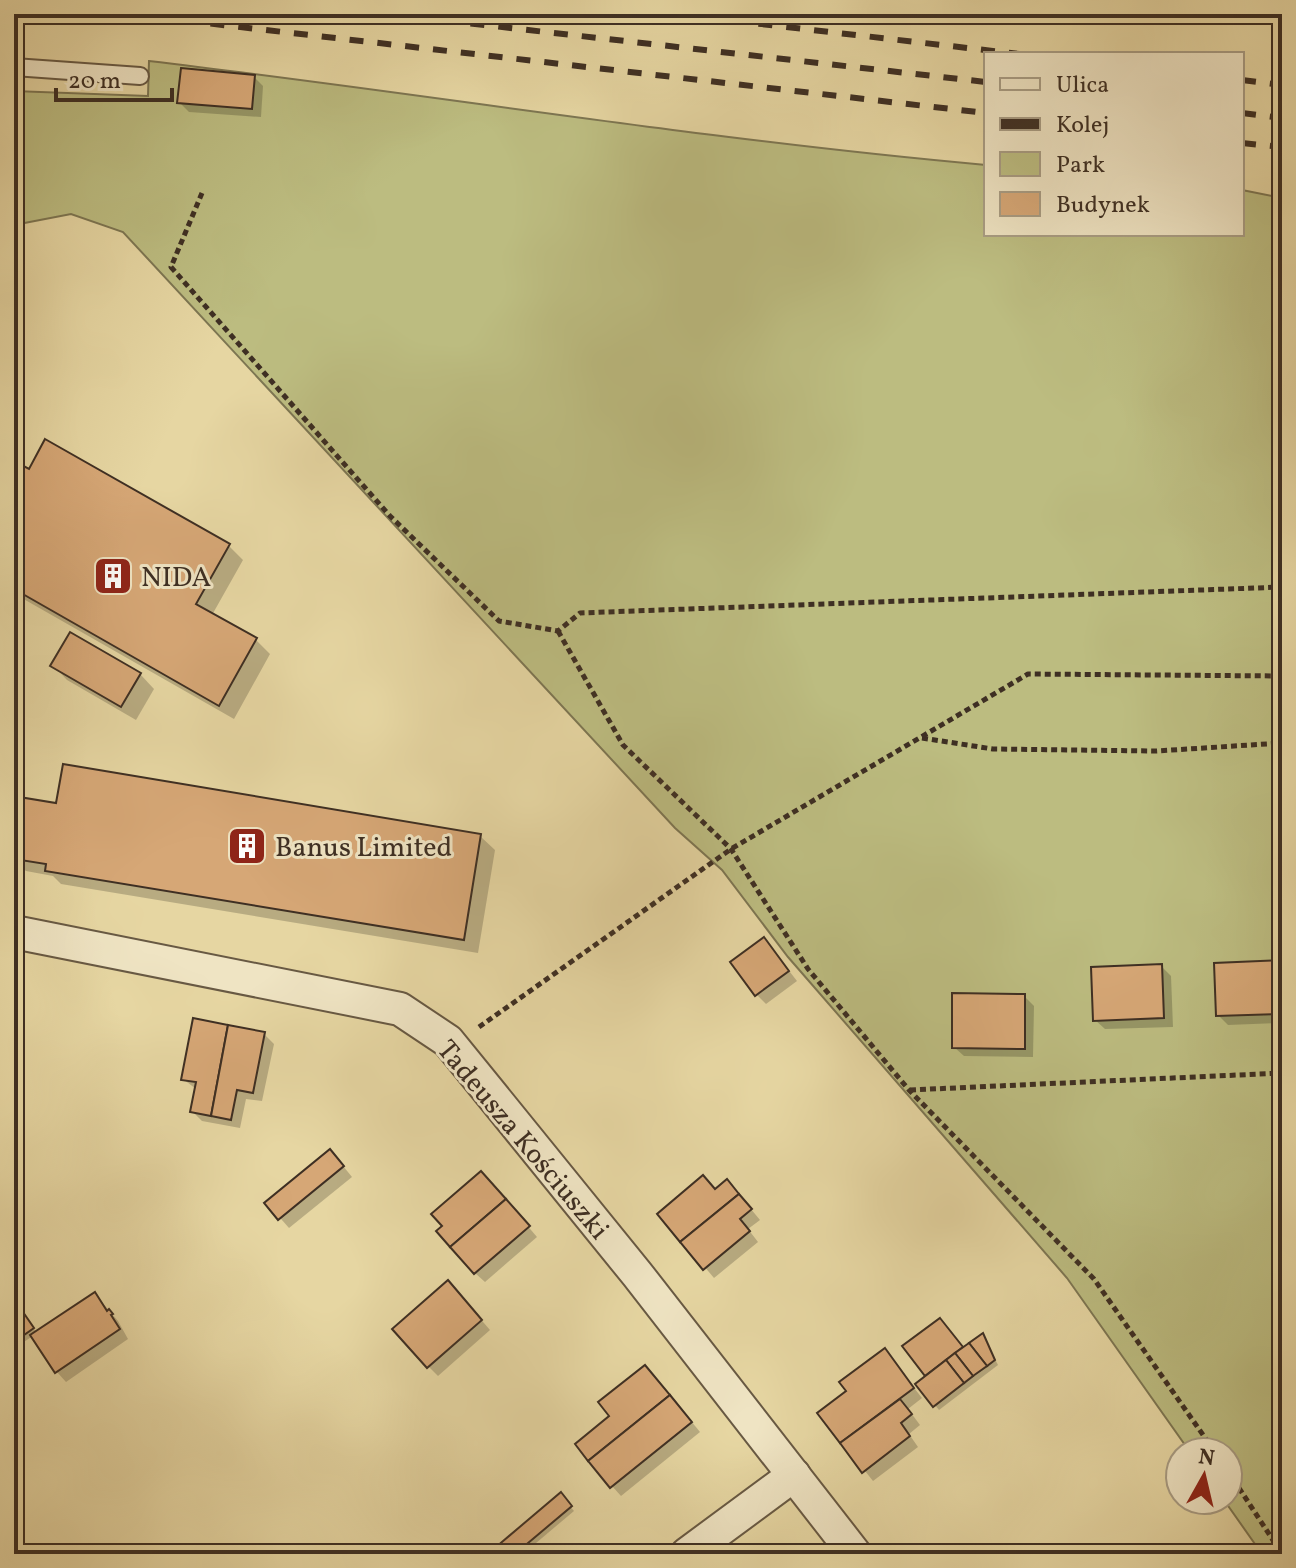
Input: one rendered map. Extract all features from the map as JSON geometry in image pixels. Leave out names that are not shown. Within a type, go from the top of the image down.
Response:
[{"type":"street","name":"Tadeusza Kościuszki","points":[[14,932],[400,1009],[448,1041],[855,1554]]},
{"type":"street","points":[[687,1554],[794,1475]]},
{"type":"lane","points":[[14,67],[140,76]]},
{"type":"path","points":[[202,193],[171,267],[390,516],[499,621],[558,631],[580,613],[1282,587]]},
{"type":"path","points":[[558,631],[623,745],[731,849],[808,969],[909,1090],[1094,1279],[1204,1436]]},
{"type":"path","points":[[448,1041],[482,1026],[731,849],[1028,674],[1282,676]]},
{"type":"path","points":[[921,737],[993,749],[1156,751],[1282,743]]},
{"type":"path","points":[[909,1090],[1282,1073]]},
{"type":"path","points":[[1244,1496],[1282,1554]]},
{"type":"green space","points":[[149,61],[776,143],[984,165],[984,236],[1244,236],[1244,190],[1282,198],[1282,1554],[1262,1554],[1235,1516],[1244,1516],[1244,1436],[1179,1436],[1067,1278],[788,957],[722,870],[675,828],[123,232],[71,214],[14,225],[14,91],[148,96]]},
{"type":"building","points":[[181,68],[255,75],[252,109],[177,103]]},
{"type":"building","name":"NIDA","points":[[45,439],[230,544],[196,604],[257,638],[219,706],[14,589],[14,563],[21,551],[14,547],[14,461],[29,469]]},
{"type":"building","points":[[70,632],[141,673],[121,707],[50,666]]},
{"type":"building","name":"Banus Limited","points":[[63,764],[481,834],[464,940],[45,871],[46,864],[14,859],[14,828],[19,797],[56,803]]},
{"type":"building","points":[[764,937],[789,971],[755,996],[730,962]]},
{"type":"building","points":[[1282,960],[1282,1014],[1216,1016],[1214,963]]},
{"type":"building","points":[[1162,964],[1164,1018],[1093,1021],[1091,967]]},
{"type":"building","points":[[952,993],[1025,994],[1025,1049],[952,1048]]},
{"type":"building","points":[[193,1018],[228,1025],[211,1116],[190,1112],[196,1082],[181,1080]]},
{"type":"building","points":[[228,1025],[265,1032],[253,1093],[237,1090],[231,1120],[211,1116]]},
{"type":"building","points":[[330,1149],[344,1166],[278,1220],[264,1203]]},
{"type":"building","points":[[481,1171],[506,1199],[450,1247],[436,1231],[442,1226],[431,1214]]},
{"type":"building","points":[[703,1175],[715,1189],[727,1179],[739,1194],[680,1242],[657,1214]]},
{"type":"building","points":[[739,1194],[752,1209],[740,1219],[750,1231],[703,1270],[680,1242]]},
{"type":"building","points":[[506,1199],[530,1226],[474,1274],[450,1247]]},
{"type":"building","points":[[448,1280],[482,1320],[427,1368],[392,1329]]},
{"type":"building","points":[[95,1292],[107,1311],[109,1309],[113,1314],[120,1329],[55,1373],[30,1335]]},
{"type":"building","points":[[23,1312],[34,1328],[14,1342],[14,1319]]},
{"type":"building","points":[[940,1318],[963,1347],[925,1376],[902,1346]]},
{"type":"building","points":[[983,1333],[995,1360],[987,1366],[969,1343]]},
{"type":"building","points":[[969,1343],[987,1366],[973,1376],[955,1353]]},
{"type":"building","points":[[885,1348],[914,1388],[840,1443],[817,1413],[846,1391],[839,1382]]},
{"type":"building","points":[[955,1353],[973,1376],[964,1383],[946,1360]]},
{"type":"building","points":[[946,1360],[964,1383],[933,1407],[915,1384]]},
{"type":"building","points":[[645,1365],[670,1395],[588,1461],[575,1444],[609,1416],[598,1402]]},
{"type":"building","points":[[670,1395],[692,1422],[610,1488],[588,1461]]},
{"type":"building","points":[[900,1399],[912,1414],[901,1423],[910,1436],[862,1473],[840,1443]]},
{"type":"building","points":[[561,1492],[572,1506],[515,1554],[502,1554],[496,1547]]},
{"type":"railway","points":[[127,14],[984,113]]},
{"type":"railway","points":[[387,14],[984,82]]},
{"type":"railway","points":[[675,14],[1002,52]]},
{"type":"railway","points":[[1244,80],[1282,85]]},
{"type":"railway","points":[[1244,113],[1282,118]]},
{"type":"railway","points":[[1244,143],[1282,147]]},
{"type":"place","name":"NIDA","points":[[113,576]]},
{"type":"place","name":"Banus Limited","points":[[247,846]]}]
